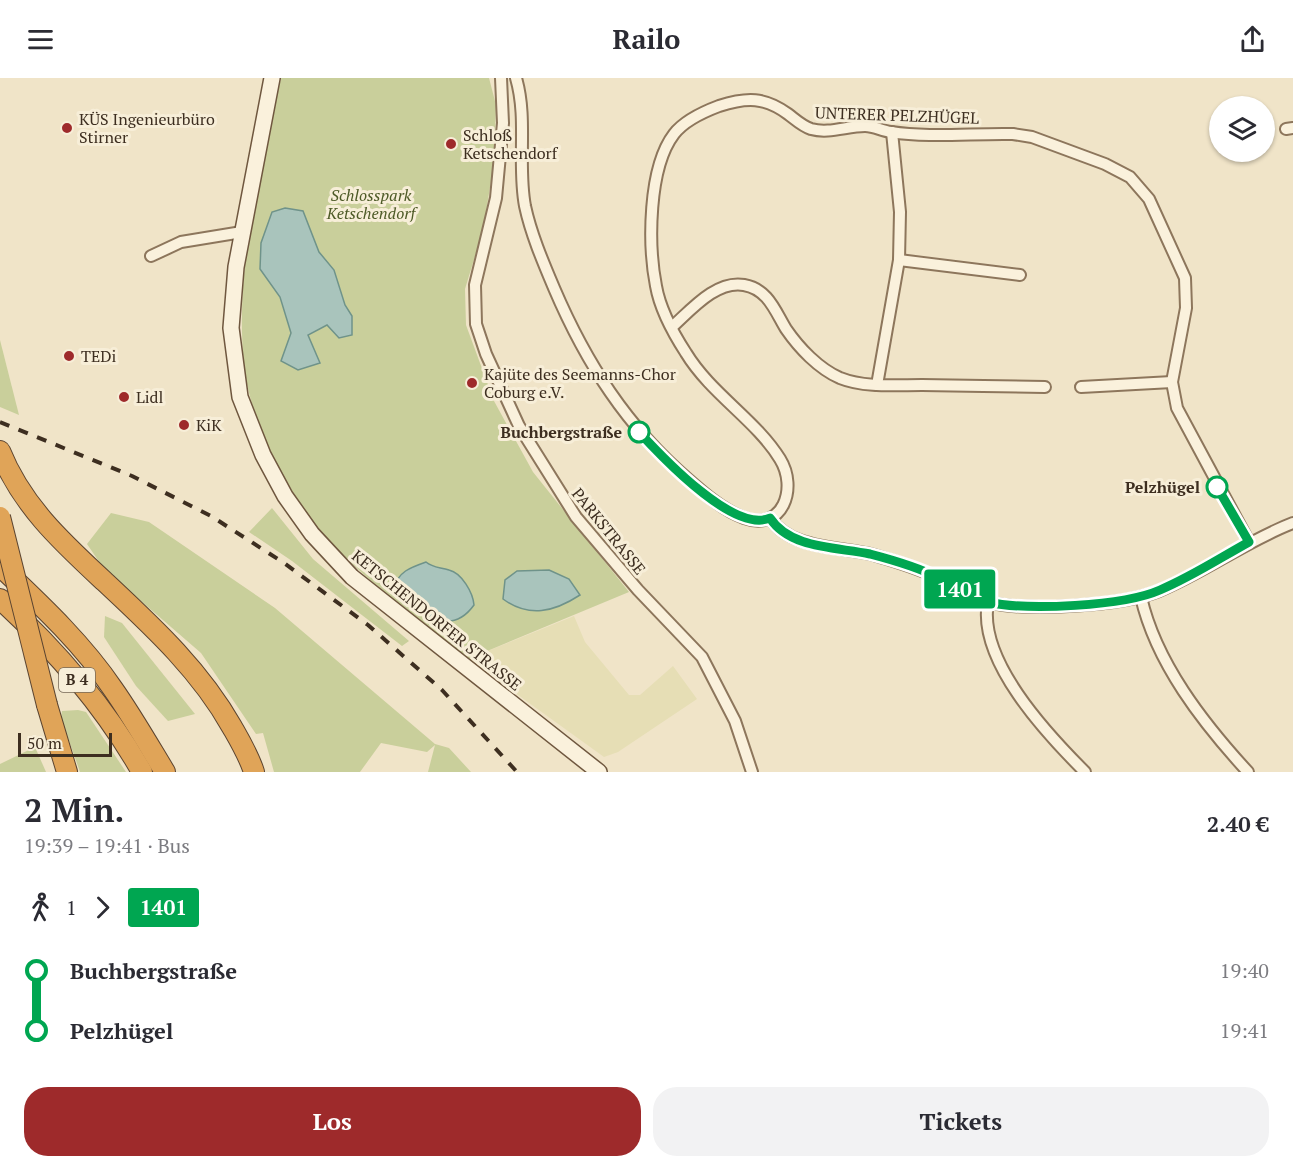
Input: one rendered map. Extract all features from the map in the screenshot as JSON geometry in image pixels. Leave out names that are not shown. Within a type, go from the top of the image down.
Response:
[{"type":"highway","points":[[0,451],[15,483],[49,530],[151,625],[201,680],[223,711],[254,772]]},
{"type":"highway","points":[[0,517],[47,705],[67,772]]},
{"type":"highway","name":"B 4","points":[[0,566],[42,605],[90,660],[112,688],[165,772]]},
{"type":"highway","name":"B 4","points":[[0,599],[28,624],[68,669],[101,710],[142,772]]},
{"type":"street","name":"KETSCHENDORFER STRASSE","points":[[272,78],[242,232],[232,297],[231,328],[236,375],[250,427],[262,455],[285,496],[312,534],[352,577],[598,772]]},
{"type":"street","name":"PARKSTRASSE","points":[[501,78],[503,123],[496,198],[476,276],[476,324],[495,377],[514,416],[561,495],[596,543],[638,590],[687,639],[707,665],[735,721],[752,772]]},
{"type":"street","points":[[516,78],[520,96],[525,204],[543,262],[582,350],[625,415],[674,467],[709,497],[738,516],[755,522],[770,518],[784,533],[814,544],[870,554],[909,566],[988,602],[1043,606],[1141,597],[1161,590],[1249,542],[1293,523]]},
{"type":"street","name":"UNTERER PELZHÜGEL","points":[[770,518],[783,507],[788,488],[785,468],[779,457],[706,380],[686,354],[672,327],[656,286],[652,250],[656,179],[662,156],[678,130],[700,115],[718,107],[758,99],[772,102],[810,128],[832,130],[867,126],[892,132],[1012,134],[1032,137],[1105,164],[1138,183],[1149,199],[1185,278],[1186,308],[1172,382],[1177,408],[1249,542]]},
{"type":"street","points":[[877,385],[899,260],[900,212],[892,132]]},
{"type":"street","points":[[151,256],[181,242],[242,232]]},
{"type":"street","points":[[899,260],[1020,275]]},
{"type":"street","points":[[672,327],[700,302],[724,286],[747,285],[761,292],[770,301],[787,331],[818,364],[840,378],[877,385],[1045,387]]},
{"type":"street","points":[[1081,387],[1172,382]]},
{"type":"street","points":[[1141,597],[1157,641],[1178,681],[1196,710],[1248,772]]},
{"type":"street","points":[[988,602],[986,611],[989,636],[1008,677],[1039,723],[1085,772]]},
{"type":"shaded area","points":[[574,616],[585,642],[629,695],[640,695],[673,666],[697,699],[618,752],[604,757],[468,659]]},
{"type":"green space","name":"Schlosspark Ketschendorf","points":[[281,78],[489,78],[496,105],[494,163],[483,230],[465,289],[466,325],[494,401],[533,472],[629,592],[468,659],[392,598],[337,549],[295,495],[271,453],[253,408],[244,364],[242,328],[246,256],[251,220]]},
{"type":"green space","points":[[0,340],[19,415],[0,407]]},
{"type":"green space","points":[[272,508],[313,559],[409,641],[402,646],[292,561],[249,532]]},
{"type":"green space","points":[[111,513],[149,522],[275,608],[435,744],[449,748],[471,772],[428,772],[435,745],[427,752],[381,743],[360,772],[274,772],[263,733],[256,734],[201,653],[104,569],[87,544]]},
{"type":"green space","points":[[105,616],[122,623],[195,714],[168,721],[136,686],[104,637]]},
{"type":"green space","points":[[62,711],[86,712],[126,772],[80,772],[61,718]]},
{"type":"green space","points":[[35,747],[46,772],[0,772],[0,764]]},
{"type":"water","points":[[285,208],[303,211],[319,252],[334,270],[345,305],[352,316],[352,335],[339,338],[327,325],[308,335],[320,363],[298,370],[281,361],[291,333],[280,297],[260,269],[261,243],[272,212]]},
{"type":"water","points":[[426,562],[454,572],[466,584],[474,605],[464,615],[454,620],[443,621],[433,618],[422,613],[393,588],[406,571]]},
{"type":"water","points":[[549,570],[569,579],[580,595],[561,605],[542,611],[522,609],[503,599],[505,580],[517,571]]},
{"type":"railway","points":[[0,422],[132,476],[211,516],[284,563],[368,625],[442,690],[517,772]]},
{"type":"bus line","name":"1401","points":[[639,432],[674,467],[709,497],[738,516],[755,522],[770,518],[776,528],[784,533],[814,544],[870,554],[909,566],[937,577],[972,596],[988,602],[1007,604],[1043,606],[1082,604],[1141,597],[1161,590],[1249,542],[1217,487]]},
{"type":"place","name":"KÜS Ingenieurbüro Stirner","points":[[67,128]]},
{"type":"place","name":"Schloß Ketschendorf","points":[[451,144]]},
{"type":"place","name":"TEDi","points":[[69,356]]},
{"type":"place","name":"Kajüte des Seemanns-Chor Coburg e.V.","points":[[472,383]]},
{"type":"place","name":"Lidl","points":[[124,397]]},
{"type":"place","name":"KiK","points":[[184,425]]},
{"type":"place","name":"Buchbergstraße","points":[[639,432]]},
{"type":"place","name":"Pelzhügel","points":[[1217,487]]}]
